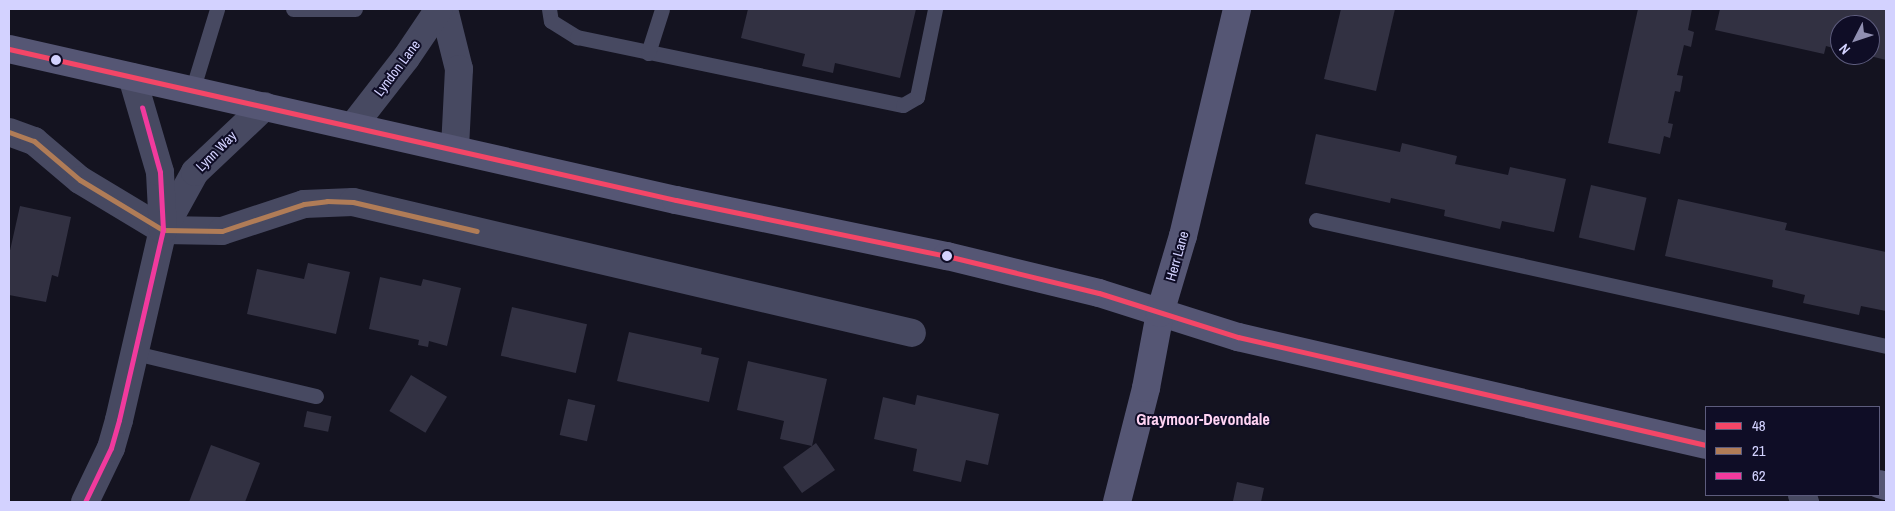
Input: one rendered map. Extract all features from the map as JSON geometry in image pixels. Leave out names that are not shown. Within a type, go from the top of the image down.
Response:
[{"type":"main road","name":"Herr Lane","points":[[1117,502],[1146,388],[1160,313],[1183,236],[1236,9]]},
{"type":"main road","points":[[9,49],[676,200],[947,256],[1099,293],[1238,337],[1705,446]]},
{"type":"street","name":"Lyndon Lane","points":[[353,126],[440,9]]},
{"type":"street","points":[[444,9],[459,69],[455,150]]},
{"type":"street","name":"Lynn Way","points":[[85,502],[111,448],[163,230],[160,172],[132,77]]},
{"type":"street","name":"Lynn Way","points":[[163,230],[195,172],[265,106]]},
{"type":"street","points":[[9,132],[34,141],[80,180],[163,230],[222,231],[304,204],[353,202],[912,333]]},
{"type":"lane","points":[[192,91],[217,9]]},
{"type":"lane","points":[[293,9],[355,9]]},
{"type":"lane","points":[[549,9],[551,21],[577,37],[903,105],[917,97],[935,9]]},
{"type":"lane","points":[[648,53],[662,9]]},
{"type":"lane","points":[[1316,220],[1886,346]]},
{"type":"lane","points":[[135,353],[316,396]]},
{"type":"building","points":[[748,9],[916,9],[900,78],[835,63],[833,73],[802,66],[805,54],[741,38]]},
{"type":"building","points":[[1341,9],[1395,9],[1376,91],[1324,79]]},
{"type":"building","points":[[1638,9],[1692,9],[1688,30],[1694,32],[1691,47],[1684,45],[1677,75],[1683,76],[1680,92],[1675,91],[1668,123],[1673,124],[1670,138],[1664,136],[1660,154],[1608,143]]},
{"type":"building","points":[[1720,9],[1886,9],[1886,60],[1880,58],[1880,15],[1830,15],[1830,47],[1826,46],[1824,54],[1715,30]]},
{"type":"building","points":[[1316,134],[1400,152],[1402,143],[1457,156],[1455,164],[1508,175],[1510,167],[1566,179],[1554,232],[1502,221],[1500,229],[1444,216],[1445,210],[1391,198],[1390,203],[1305,184]]},
{"type":"building","points":[[1591,185],[1647,198],[1634,250],[1579,238]]},
{"type":"building","points":[[1678,199],[1787,223],[1785,230],[1886,252],[1886,311],[1861,306],[1859,315],[1803,303],[1805,295],[1772,287],[1773,280],[1665,256]]},
{"type":"building","points":[[20,206],[71,217],[58,277],[52,275],[46,302],[9,295],[9,255]]},
{"type":"building","points":[[308,263],[350,272],[336,334],[247,314],[257,269],[304,279]]},
{"type":"building","points":[[380,277],[421,286],[423,279],[461,288],[447,346],[429,341],[428,347],[418,345],[419,340],[369,329]]},
{"type":"building","points":[[512,307],[587,324],[576,373],[501,356]]},
{"type":"building","points":[[629,332],[702,348],[701,354],[719,358],[709,402],[617,381]]},
{"type":"building","points":[[748,361],[827,379],[812,446],[780,439],[784,421],[737,410]]},
{"type":"building","points":[[411,375],[447,397],[425,433],[389,411]]},
{"type":"building","points":[[917,395],[999,414],[988,465],[966,460],[961,482],[913,471],[917,449],[874,439],[883,397],[915,405]]},
{"type":"building","points":[[568,399],[595,405],[587,441],[560,435]]},
{"type":"building","points":[[307,411],[331,416],[328,432],[304,427]]},
{"type":"building","points":[[816,443],[835,470],[802,493],[783,467]]},
{"type":"building","points":[[211,445],[260,463],[245,502],[189,502]]},
{"type":"building","points":[[1237,482],[1264,488],[1261,502],[1226,502],[1233,501]]},
{"type":"transit line","name":"48","points":[[9,49],[676,200],[947,256],[1099,293],[1238,337],[1705,445]]},
{"type":"transit line","name":"62","points":[[85,502],[111,448],[163,230],[160,172],[142,107]]},
{"type":"transit line","name":"21","points":[[9,132],[34,141],[80,180],[163,230],[222,231],[304,204],[327,201],[353,202],[477,231]]},
{"type":"district","name":"Graymoor-Devondale","points":[[1203,419]]}]
